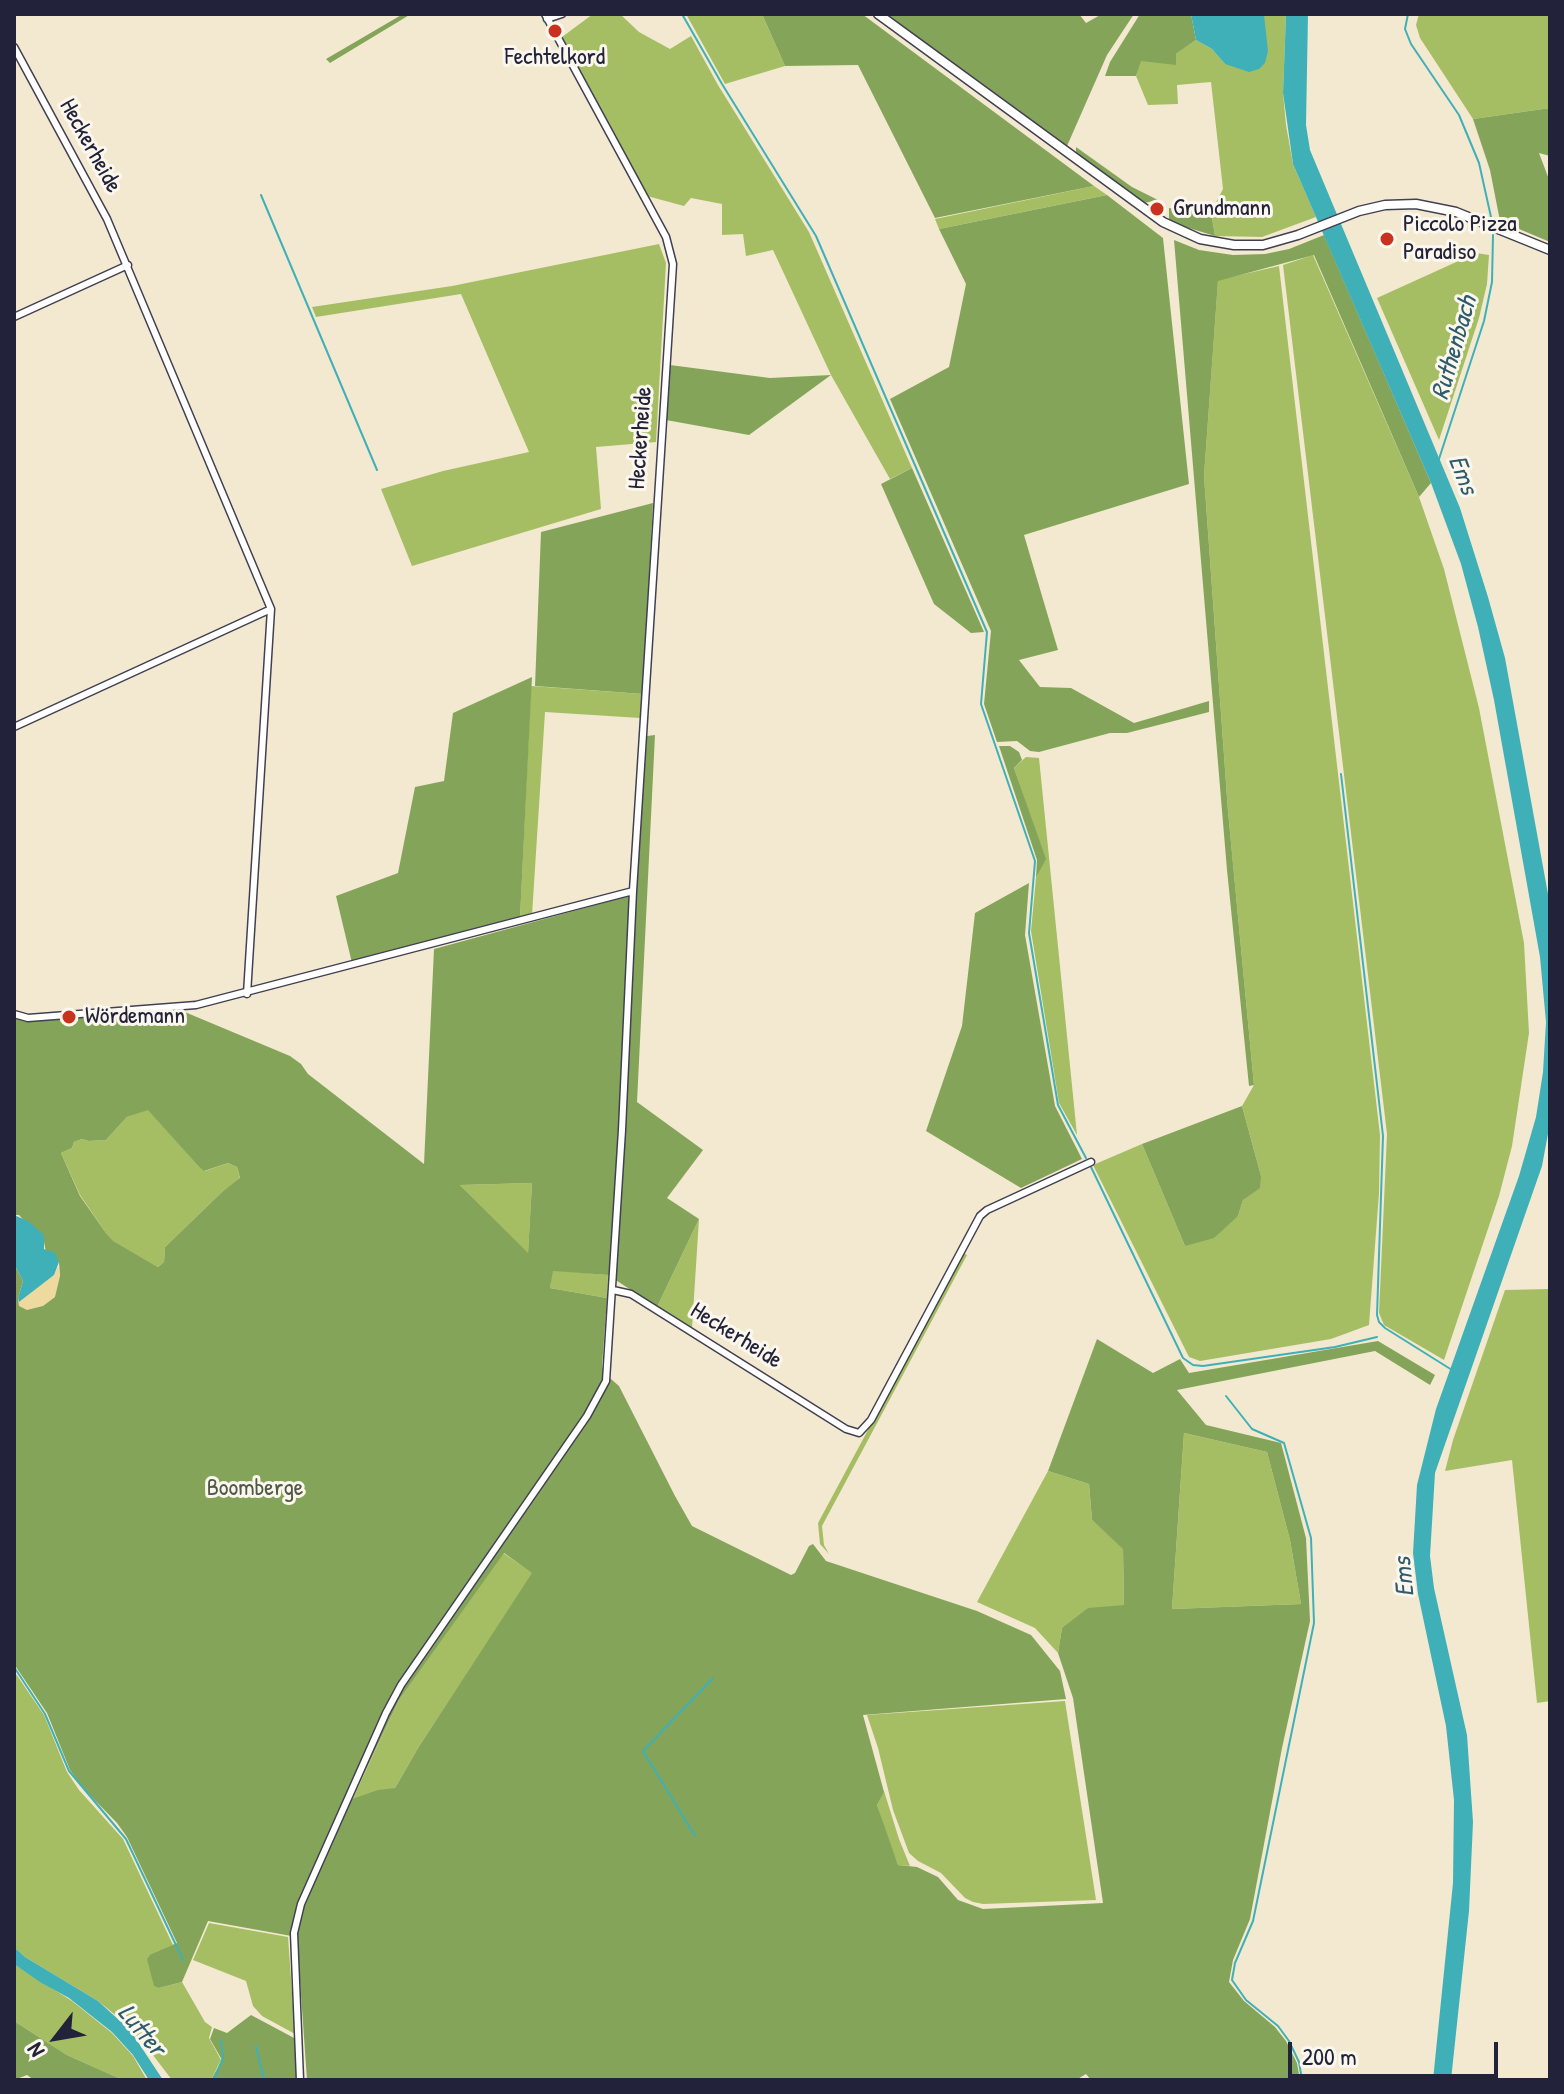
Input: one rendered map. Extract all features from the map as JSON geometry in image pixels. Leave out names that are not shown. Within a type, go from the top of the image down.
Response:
[{"type":"main road","points":[[878,14],[1163,222],[1200,239],[1234,245],[1263,245],[1314,229],[1345,215],[1391,204],[1439,207],[1550,250]]},
{"type":"street","name":"Heckerheide","points":[[562,14],[546,17],[666,237],[673,264],[633,891],[613,1290],[631,1294],[846,1429],[859,1433],[871,1420],[980,1216],[1091,1162]]},
{"type":"street","name":"Heckerheide","points":[[14,47],[107,219],[271,609],[247,994]]},
{"type":"street","points":[[14,317],[128,265]]},
{"type":"street","points":[[14,727],[271,609]]},
{"type":"street","points":[[14,1014],[28,1018],[196,1005],[633,891]]},
{"type":"street","points":[[300,2080],[294,1933],[301,1904],[380,1725],[401,1685],[587,1416],[603,1388],[613,1290]]},
{"type":"green space","points":[[403,14],[411,14],[330,63],[326,59]]},
{"type":"green space","points":[[593,14],[620,14],[639,32],[670,49],[691,36],[809,232],[912,468],[890,479],[831,375],[773,250],[746,256],[743,234],[722,235],[722,204],[691,198],[684,206],[647,196],[562,37]]},
{"type":"green space","points":[[686,14],[762,14],[785,66],[725,84]]},
{"type":"green space","points":[[762,14],[862,14],[1094,186],[935,218],[858,65],[785,66]]},
{"type":"green space","points":[[886,14],[1079,14],[1086,23],[1102,14],[1134,14],[1107,55],[1067,146]]},
{"type":"green space","points":[[1140,14],[1191,14],[1196,40],[1176,54],[1176,65],[1141,61],[1136,76],[1105,76],[1110,62]]},
{"type":"green space","points":[[1256,14],[1286,14],[1283,93],[1286,125],[1293,164],[1316,217],[1262,237],[1215,236],[1211,212],[1223,189],[1211,82],[1177,85],[1178,104],[1148,105],[1136,76],[1140,60],[1176,54],[1196,40],[1212,49],[1225,64],[1264,16]]},
{"type":"green space","points":[[1419,14],[1550,14],[1550,108],[1473,119],[1420,38],[1416,25]]},
{"type":"green space","points":[[1550,108],[1550,156],[1539,153],[1550,182],[1550,242],[1500,221],[1490,170],[1473,119]]},
{"type":"green space","points":[[1076,147],[1132,187],[1158,200],[1144,203],[1076,154]]},
{"type":"green space","points":[[1094,186],[1107,195],[939,229],[935,219]]},
{"type":"green space","points":[[1107,195],[1163,238],[1189,484],[1024,535],[1058,650],[1019,660],[1040,687],[1071,688],[1134,723],[1209,701],[1209,712],[1127,733],[1110,733],[1039,752],[1030,751],[1017,741],[997,742],[984,704],[991,631],[890,399],[949,367],[966,284],[939,229]]},
{"type":"green space","points":[[1169,208],[1211,212],[1215,236],[1169,219]]},
{"type":"green space","points":[[1324,235],[1431,483],[1419,497],[1314,255],[1218,281],[1204,476],[1228,811],[1254,1085],[1249,1086],[1227,870],[1174,240],[1199,250],[1233,255],[1265,254],[1289,249]]},
{"type":"green space","points":[[659,244],[666,263],[656,442],[596,447],[601,509],[412,566],[381,489],[443,471],[529,452],[461,294],[316,317],[312,307],[452,286]]},
{"type":"green space","points":[[1476,253],[1489,255],[1487,284],[1439,440],[1377,298]]},
{"type":"green space","points":[[1313,255],[1419,497],[1444,569],[1479,708],[1524,943],[1529,1033],[1512,1146],[1499,1196],[1444,1360],[1384,1325],[1379,1313],[1387,1134],[1283,265]]},
{"type":"green space","points":[[1279,266],[1380,1135],[1379,1193],[1369,1325],[1331,1339],[1200,1361],[1189,1357],[1093,1165],[1142,1144],[1185,1246],[1238,1216],[1243,1200],[1261,1176],[1242,1106],[1254,1085],[1228,811],[1204,476],[1218,280]]},
{"type":"green space","points":[[670,365],[770,378],[831,375],[749,435],[666,420]]},
{"type":"green space","points":[[912,468],[984,632],[971,633],[934,604],[881,484]]},
{"type":"green space","points":[[653,503],[643,694],[535,686],[541,532]]},
{"type":"green space","points":[[532,677],[520,918],[352,963],[336,896],[398,873],[415,787],[444,781],[453,713]]},
{"type":"green space","points":[[531,686],[643,694],[640,718],[545,712],[532,915],[520,918]]},
{"type":"green space","name":"Boomberge","points":[[655,735],[637,1102],[703,1150],[667,1198],[699,1219],[657,1307],[608,1275],[553,1271],[550,1288],[607,1298],[604,1373],[619,1386],[692,1526],[791,1575],[813,1544],[826,1561],[977,1611],[1031,1635],[1060,1671],[1066,1699],[863,1715],[884,1792],[877,1805],[898,1865],[917,1867],[938,1877],[958,1900],[983,1909],[1103,1903],[1073,1698],[1058,1653],[1062,1628],[1088,1608],[1124,1605],[1123,1549],[1092,1520],[1089,1484],[1048,1471],[1097,1339],[1153,1373],[1180,1359],[1189,1373],[1378,1341],[1435,1375],[1430,1385],[1375,1351],[1177,1390],[1206,1425],[1281,1443],[1306,1538],[1310,1621],[1250,1919],[1233,1960],[1229,1982],[1244,2001],[1275,2027],[1286,2041],[1297,2063],[1300,2080],[1091,2080],[1086,2074],[1076,2080],[307,2080],[297,1937],[208,1921],[182,1982],[159,1988],[154,1986],[147,1959],[151,1954],[177,1943],[127,1837],[70,1770],[47,1713],[14,1664],[14,1264],[23,1281],[19,1306],[60,1276],[59,1262],[46,1252],[44,1242],[19,1215],[14,1215],[14,1017],[26,1021],[180,1010],[290,1056],[308,1074],[424,1164],[434,949],[636,894],[647,736]],"holes":[[[148,1110],[204,1171],[228,1163],[237,1167],[240,1178],[165,1247],[164,1262],[158,1267],[113,1241],[106,1233],[80,1196],[61,1153],[82,1139],[106,1140],[127,1117]],[[532,1183],[528,1253],[460,1185]],[[1184,1433],[1267,1452],[1290,1540],[1301,1604],[1172,1609]],[[504,1553],[532,1573],[395,1788],[352,1799],[399,1700]]]},
{"type":"green space","points":[[999,746],[1010,746],[1019,752],[1022,760],[1014,768],[1046,859],[1036,878],[1037,860]]},
{"type":"green space","points":[[1026,757],[1039,758],[1077,1135],[1059,1103],[1031,931],[1036,878],[1045,859],[1014,768]]},
{"type":"green space","points":[[1029,883],[1025,935],[1055,1106],[1082,1159],[1021,1188],[926,1131],[962,1026],[975,913]]},
{"type":"green space","points":[[1242,1106],[1261,1176],[1260,1188],[1243,1200],[1238,1216],[1214,1238],[1185,1246],[1142,1144]]},
{"type":"green space","points":[[148,1109],[198,1166],[205,1171],[228,1163],[237,1167],[240,1179],[223,1191],[165,1247],[164,1262],[158,1267],[112,1241],[80,1195],[61,1153],[82,1139],[106,1140],[127,1117]]},
{"type":"green space","points":[[532,1183],[528,1254],[460,1185]]},
{"type":"green space","points":[[699,1219],[692,1328],[657,1307]]},
{"type":"green space","points":[[963,1253],[967,1255],[822,1526],[824,1545],[829,1554],[820,1544],[818,1523]]},
{"type":"green space","points":[[552,1270],[608,1275],[607,1298],[550,1288]]},
{"type":"green space","points":[[1550,1289],[1550,1701],[1537,1703],[1512,1460],[1445,1471],[1505,1290]]},
{"type":"green space","points":[[1184,1433],[1267,1452],[1290,1540],[1301,1604],[1172,1609]]},
{"type":"green space","points":[[1048,1471],[1089,1484],[1092,1520],[1123,1548],[1124,1606],[1062,1628],[1058,1653],[1035,1628],[977,1602]]},
{"type":"green space","points":[[503,1553],[533,1573],[395,1788],[352,1800],[399,1700]]},
{"type":"green space","points":[[14,1671],[44,1715],[67,1772],[123,1839],[173,1945],[151,1954],[154,1985],[159,1988],[182,1982],[205,2022],[212,2027],[209,2038],[221,2060],[211,2080],[172,2080],[143,2042],[119,2018],[14,1947]]},
{"type":"green space","points":[[1065,1701],[1096,1900],[973,1902],[965,1898],[941,1873],[909,1853],[893,1810],[867,1715]]},
{"type":"green space","points":[[884,1791],[910,1866],[898,1865],[887,1837],[877,1805]]},
{"type":"green space","points":[[209,1923],[288,1937],[295,2034],[262,2016],[253,2006],[246,1981],[193,1960]]},
{"type":"green space","points":[[14,1964],[72,2001],[112,2033],[133,2056],[147,2080],[123,2080],[67,2055],[14,2021]]},
{"type":"green space","points":[[251,2015],[296,2039],[296,2080],[211,2080],[222,2060],[210,2039],[214,2028],[227,2033]]},
{"type":"green space","points":[[14,2021],[67,2055],[123,2080],[34,2080],[27,2075],[14,2080]]},
{"type":"sand","points":[[58,1266],[60,1276],[55,1297],[43,1306],[27,1310],[19,1306],[19,1302],[54,1275]]},
{"type":"water","points":[[1191,14],[1264,15],[1268,51],[1265,63],[1249,72],[1225,64],[1212,49],[1196,40]]},
{"type":"water","points":[[1286,14],[1308,14],[1306,125],[1310,150],[1460,508],[1488,597],[1505,658],[1550,905],[1550,1123],[1542,1166],[1435,1473],[1430,1556],[1434,1588],[1467,1735],[1473,1822],[1469,1911],[1451,2080],[1433,2080],[1453,1883],[1454,1800],[1446,1726],[1418,1594],[1413,1553],[1417,1485],[1436,1409],[1519,1176],[1536,1117],[1546,1022],[1540,957],[1478,627],[1461,564],[1431,483],[1293,164],[1283,93]]},
{"type":"water","points":[[14,1215],[28,1221],[44,1235],[44,1249],[55,1253],[59,1262],[54,1275],[19,1302],[23,1281],[14,1264]]},
{"type":"water","points":[[14,1947],[25,1957],[98,2001],[130,2030],[163,2080],[149,2080],[133,2055],[112,2032],[69,1998],[14,1964]]},
{"type":"waterway","points":[[682,14],[816,236],[987,632],[981,704],[1035,861],[1029,933],[1058,1105],[1086,1158]]},
{"type":"waterway","name":"Ruthenbach","points":[[1408,14],[1405,29],[1411,44],[1459,115],[1479,163],[1491,217]]},
{"type":"waterway","points":[[261,195],[377,470]]},
{"type":"waterway","name":"Ruthenbach","points":[[1438,462],[1484,321],[1492,282],[1493,235]]},
{"type":"waterway","points":[[1341,774],[1383,1136],[1377,1315],[1385,1328],[1452,1370]]},
{"type":"waterway","points":[[1091,1167],[1183,1358],[1193,1365],[1335,1347],[1377,1337]]},
{"type":"waterway","points":[[1226,1396],[1252,1429],[1284,1443],[1311,1538],[1314,1623],[1253,1921],[1235,1963],[1232,1980],[1246,2000],[1278,2026],[1289,2041],[1299,2062],[1302,2080]]},
{"type":"waterway","points":[[14,1667],[45,1714],[69,1771],[126,1839],[183,1960]]},
{"type":"waterway","points":[[695,1836],[643,1751],[713,1678]]},
{"type":"waterway","points":[[214,2080],[223,2058],[221,2040]]},
{"type":"waterway","points":[[256,2046],[264,2080]]},
{"type":"place","name":"Fechtelkord","points":[[555,31]]},
{"type":"place","name":"Grundmann","points":[[1157,209]]},
{"type":"place","name":"Piccolo Pizza Paradiso","points":[[1387,239]]},
{"type":"place","name":"Wördemann","points":[[69,1017]]},
{"type":"water label","name":"Ems","points":[[1462,475]]},
{"type":"water label","name":"Ems","points":[[1405,1577]]},
{"type":"water label","name":"Lutter","points":[[141,2031]]}]
